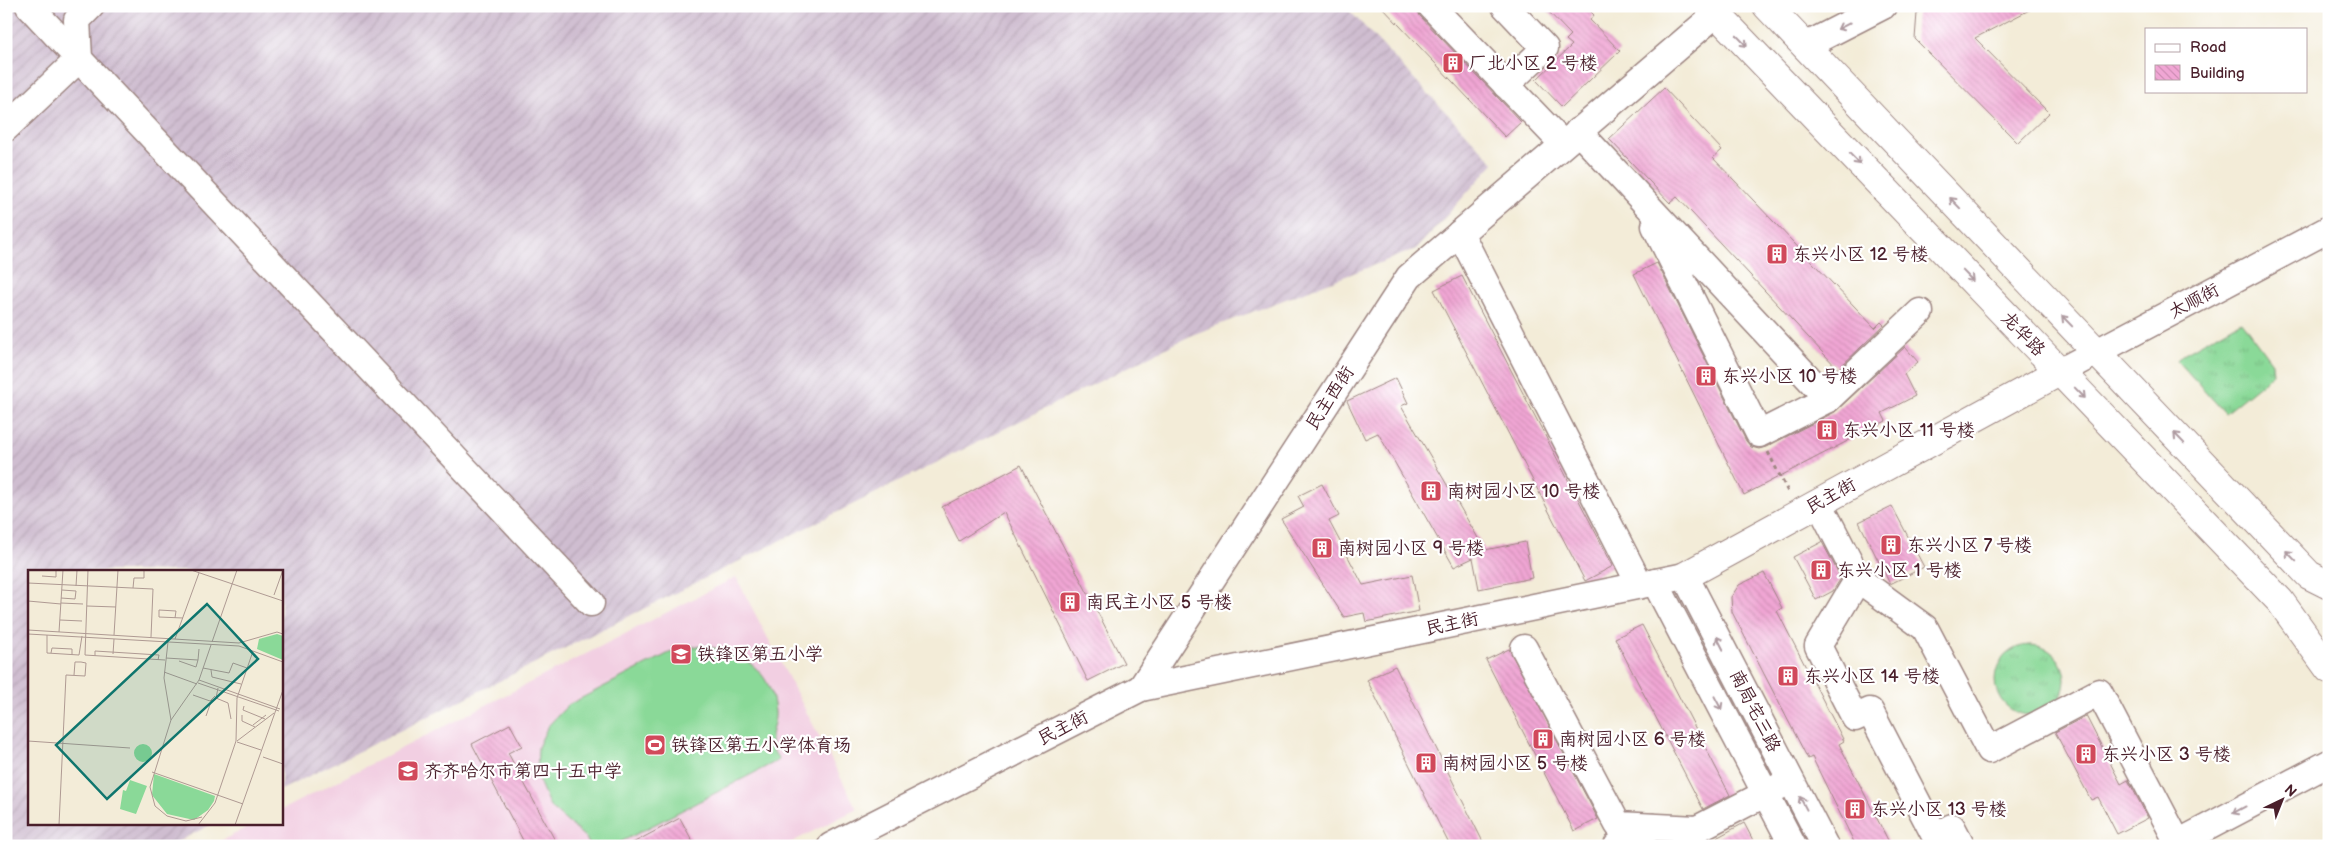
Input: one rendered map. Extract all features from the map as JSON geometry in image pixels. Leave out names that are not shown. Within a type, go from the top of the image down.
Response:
[{"type":"main road","points":[[1767,6],[2309,575],[2329,585]]},
{"type":"main road","name":"龙华路","points":[[1712,10],[2280,601],[2329,668]]},
{"type":"main road","name":"民主街","points":[[1685,576],[2060,372]]},
{"type":"street","points":[[29,6],[591,603]]},
{"type":"street","points":[[6,128],[79,59],[77,20],[91,6]]},
{"type":"street","points":[[1431,6],[1506,85],[1642,200],[1828,400]]},
{"type":"street","points":[[1505,6],[1545,48],[1506,85]]},
{"type":"street","points":[[1806,46],[1883,6]]},
{"type":"street","name":"民主西街","points":[[1141,688],[1409,277],[1570,138],[1712,10]]},
{"type":"street","points":[[1642,200],[1759,434],[1828,400],[1920,312]]},
{"type":"street","name":"太顺街","points":[[2060,372],[2329,230]]},
{"type":"street","name":"南局宅三路","points":[[1460,233],[1648,584],[1793,846]]},
{"type":"street","points":[[1809,508],[1858,579],[1925,628],[1989,750],[2099,692],[2175,844],[2329,763]]},
{"type":"street","name":"南局宅三路","points":[[1685,576],[1826,846]]},
{"type":"street","name":"民主街","points":[[831,846],[1141,688],[1685,576]]},
{"type":"street","points":[[1858,579],[1818,646],[1855,718],[1870,710],[1935,836],[1952,827],[1962,846]]},
{"type":"street","points":[[1524,648],[1618,825],[1654,827],[1693,837],[1765,793],[1791,780]]},
{"type":"street","points":[[1617,846],[1654,827]]},
{"type":"path","points":[[1759,434],[1809,508]]},
{"type":"shaded area","points":[[6,6],[1345,6],[1494,163],[1416,249],[1192,335],[282,790],[282,570],[28,570],[28,824],[212,824],[169,846],[6,846]]},
{"type":"shaded area","name":"铁锋区第五小学","points":[[736,577],[857,809],[784,846],[211,846],[254,824],[282,824],[282,809]]},
{"type":"green space","points":[[2241,321],[2272,363],[2273,374],[2225,413],[2177,360],[2183,354]]},
{"type":"green space","points":[[2030,645],[2049,651],[2059,661],[2065,680],[2059,699],[2049,709],[2030,715],[2011,709],[2001,699],[1995,680],[2001,661],[2011,651]]},
{"type":"green space","name":"铁锋区第五小学体育场","points":[[706,646],[743,659],[761,674],[768,684],[775,712],[771,744],[779,760],[613,846],[590,846],[586,838],[550,807],[537,776],[538,747],[548,726],[568,705],[679,648]]},
{"type":"building","name":"厂北小区 2 号楼","points":[[1381,6],[1416,6],[1420,16],[1521,122],[1505,137]]},
{"type":"building","points":[[1543,6],[1585,6],[1594,15],[1590,20],[1620,51],[1562,107],[1536,80],[1572,45],[1566,40],[1571,35]]},
{"type":"building","points":[[1931,6],[2037,6],[1975,38],[2049,113],[2018,143],[1915,39],[1917,13]]},
{"type":"building","name":"东兴小区 12 号楼","points":[[1664,88],[1722,150],[1713,158],[1875,328],[1881,322],[1884,325],[1838,369],[1677,197],[1670,203],[1609,139]]},
{"type":"building","points":[[1657,263],[1746,441],[1751,447],[1759,449],[1766,447],[1835,412],[1905,347],[1918,362],[1904,374],[1915,396],[1882,413],[1886,421],[1744,495],[1634,274]]},
{"type":"building","points":[[1462,276],[1613,566],[1585,581],[1434,290]]},
{"type":"building","name":"南树园小区 10 号楼","points":[[1396,378],[1408,403],[1401,406],[1485,550],[1525,542],[1532,578],[1479,589],[1473,558],[1454,567],[1378,433],[1365,439],[1347,401]]},
{"type":"building","name":"南民主小区 5 号楼","points":[[1021,465],[1124,663],[1088,681],[1004,512],[959,541],[942,507]]},
{"type":"building","name":"南树园小区 9 号楼","points":[[1322,484],[1339,516],[1329,521],[1363,585],[1412,575],[1419,611],[1366,622],[1364,613],[1344,617],[1281,519],[1304,507],[1298,496]]},
{"type":"building","name":"东兴小区 7 号楼","points":[[1892,506],[1924,567],[1890,584],[1859,522]]},
{"type":"building","name":"东兴小区 1 号楼","points":[[1822,542],[1841,578],[1833,591],[1816,600],[1793,557]]},
{"type":"building","name":"东兴小区 14 号楼","points":[[1764,573],[1782,608],[1777,611],[1844,741],[1839,744],[1891,846],[1856,846],[1812,757],[1808,759],[1732,612],[1731,597],[1739,585]]},
{"type":"building","points":[[1642,625],[1730,795],[1703,809],[1615,638]]},
{"type":"building","name":"南树园小区 6 号楼","points":[[1509,649],[1598,819],[1574,831],[1486,660]]},
{"type":"building","name":"南树园小区 5 号楼","points":[[1395,666],[1485,846],[1450,846],[1367,680]]},
{"type":"building","name":"东兴小区 3 号楼","points":[[2086,716],[2121,784],[2128,780],[2148,818],[2117,834],[2098,797],[2091,800],[2055,732]]},
{"type":"building","points":[[510,724],[522,746],[508,753],[558,846],[526,846],[472,744]]},
{"type":"building","points":[[680,818],[695,846],[627,846]]},
{"type":"building","points":[[1744,823],[1756,846],[1705,846],[1707,843]]},
{"type":"place","name":"厂北小区 2 号楼","points":[[1453,63]]},
{"type":"place","name":"东兴小区 12 号楼","points":[[1777,254]]},
{"type":"place","name":"东兴小区 10 号楼","points":[[1706,376]]},
{"type":"place","name":"东兴小区 11 号楼","points":[[1827,430]]},
{"type":"place","name":"南树园小区 10 号楼","points":[[1431,491]]},
{"type":"place","name":"东兴小区 7 号楼","points":[[1891,545]]},
{"type":"place","name":"南树园小区 9 号楼","points":[[1322,548]]},
{"type":"place","name":"东兴小区 1 号楼","points":[[1821,570]]},
{"type":"place","name":"南民主小区 5 号楼","points":[[1070,602]]},
{"type":"place","name":"铁锋区第五小学","points":[[681,654]]},
{"type":"place","name":"东兴小区 14 号楼","points":[[1788,676]]},
{"type":"place","name":"南树园小区 6 号楼","points":[[1543,739]]},
{"type":"place","name":"铁锋区第五小学体育场","points":[[655,745]]},
{"type":"place","name":"东兴小区 3 号楼","points":[[2086,754]]},
{"type":"place","name":"南树园小区 5 号楼","points":[[1426,763]]},
{"type":"place","name":"齐齐哈尔市第四十五中学","points":[[408,771]]},
{"type":"place","name":"东兴小区 13 号楼","points":[[1855,809]]}]
